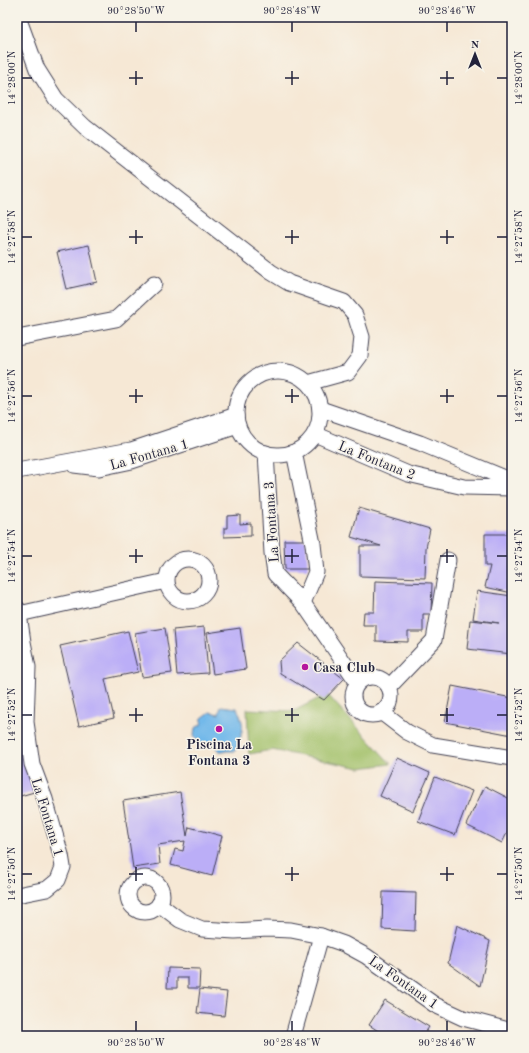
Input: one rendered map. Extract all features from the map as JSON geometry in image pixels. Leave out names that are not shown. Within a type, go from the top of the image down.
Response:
[{"type":"street","points":[[18,17],[37,69],[56,99],[85,127],[271,272],[289,283],[344,302],[355,315],[362,337],[360,356],[348,372],[308,383]]},
{"type":"street","points":[[17,338],[116,319],[154,284]]},
{"type":"street","points":[[273,371],[286,372],[298,376],[308,383],[319,401],[321,409],[320,421],[315,434],[309,442],[294,452],[280,455],[266,453],[252,446],[246,440],[237,421],[237,402],[242,391],[251,381],[261,375],[273,371]]},
{"type":"street","name":"La Fontana 2","points":[[321,409],[420,443],[512,482]]},
{"type":"street","name":"La Fontana 1","points":[[17,472],[131,450],[237,421]]},
{"type":"street","name":"La Fontana 2","points":[[315,434],[408,474],[464,487],[512,488]]},
{"type":"street","points":[[294,452],[313,544],[316,572],[303,604]]},
{"type":"street","name":"La Fontana 3","points":[[266,453],[272,553],[275,574],[303,604],[358,683]]},
{"type":"street","points":[[389,687],[434,640],[448,560]]},
{"type":"street","name":"La Fontana 1","points":[[17,895],[47,889],[58,880],[63,867],[45,799],[32,764],[26,722],[28,667],[18,611],[166,580]]},
{"type":"street","points":[[378,677],[389,687],[391,698],[389,704],[381,712],[370,714],[364,713],[359,709],[354,700],[353,694],[358,683],[364,679],[378,677]]},
{"type":"street","points":[[381,712],[407,732],[433,745],[512,758]]},
{"type":"street","name":"La Fontana 1","points":[[159,904],[180,920],[202,929],[236,931],[267,929],[291,930],[321,936],[344,944],[366,956],[435,1005],[463,1018],[512,1031]]},
{"type":"street","points":[[293,1036],[321,936]]},
{"type":"green space","points":[[327,694],[391,764],[360,768],[272,750],[249,754],[247,709],[294,711]]},
{"type":"water","name":"Piscina La Fontana 3","points":[[221,706],[237,708],[242,720],[242,734],[235,751],[219,751],[213,745],[204,747],[194,736],[195,728],[201,725],[202,718],[210,712],[219,714]]},
{"type":"building","points":[[89,245],[97,282],[66,289],[57,252]]},
{"type":"building","points":[[359,508],[430,529],[426,548],[425,578],[360,576],[360,546],[381,546],[351,537]]},
{"type":"building","points":[[240,515],[240,524],[251,523],[251,536],[224,537],[224,528],[227,528],[227,516]]},
{"type":"building","points":[[485,534],[512,534],[512,593],[485,587],[490,566],[485,566]]},
{"type":"building","points":[[284,540],[306,540],[308,569],[285,569]]},
{"type":"building","points":[[375,581],[432,583],[431,614],[423,614],[423,632],[408,632],[408,642],[376,641],[376,625],[363,625],[364,612],[374,612]]},
{"type":"building","points":[[477,591],[512,596],[512,654],[467,649],[470,620],[499,623],[473,619]]},
{"type":"building","points":[[204,627],[208,673],[177,675],[173,630]]},
{"type":"building","points":[[165,628],[172,673],[142,677],[135,633]]},
{"type":"building","points":[[240,628],[246,669],[213,674],[207,633]]},
{"type":"building","points":[[128,631],[138,672],[105,679],[114,718],[79,726],[60,646]]},
{"type":"building","name":"Casa Club","points":[[298,643],[344,679],[324,700],[280,673],[279,661]]},
{"type":"building","points":[[452,686],[512,698],[512,735],[445,722]]},
{"type":"building","points":[[22,731],[34,792],[17,797],[17,732]]},
{"type":"building","points":[[397,758],[430,773],[413,811],[380,796]]},
{"type":"building","points":[[435,777],[472,791],[455,835],[418,821]]},
{"type":"building","points":[[485,786],[512,800],[512,823],[502,843],[466,825]]},
{"type":"building","points":[[180,792],[187,836],[189,827],[222,836],[212,876],[171,865],[175,849],[183,851],[185,841],[158,845],[160,864],[133,868],[123,801]]},
{"type":"building","points":[[383,892],[416,893],[415,931],[382,929]]},
{"type":"building","points":[[457,925],[490,941],[480,986],[448,963]]},
{"type":"building","points":[[168,968],[200,969],[199,988],[188,988],[188,978],[177,978],[177,988],[167,988]]},
{"type":"building","points":[[200,989],[227,992],[224,1016],[197,1013]]},
{"type":"building","points":[[385,1000],[429,1027],[423,1036],[386,1036],[369,1025]]},
{"type":"place","name":"Casa Club","points":[[305,667]]},
{"type":"place","name":"Piscina La Fontana 3","points":[[219,729]]}]
